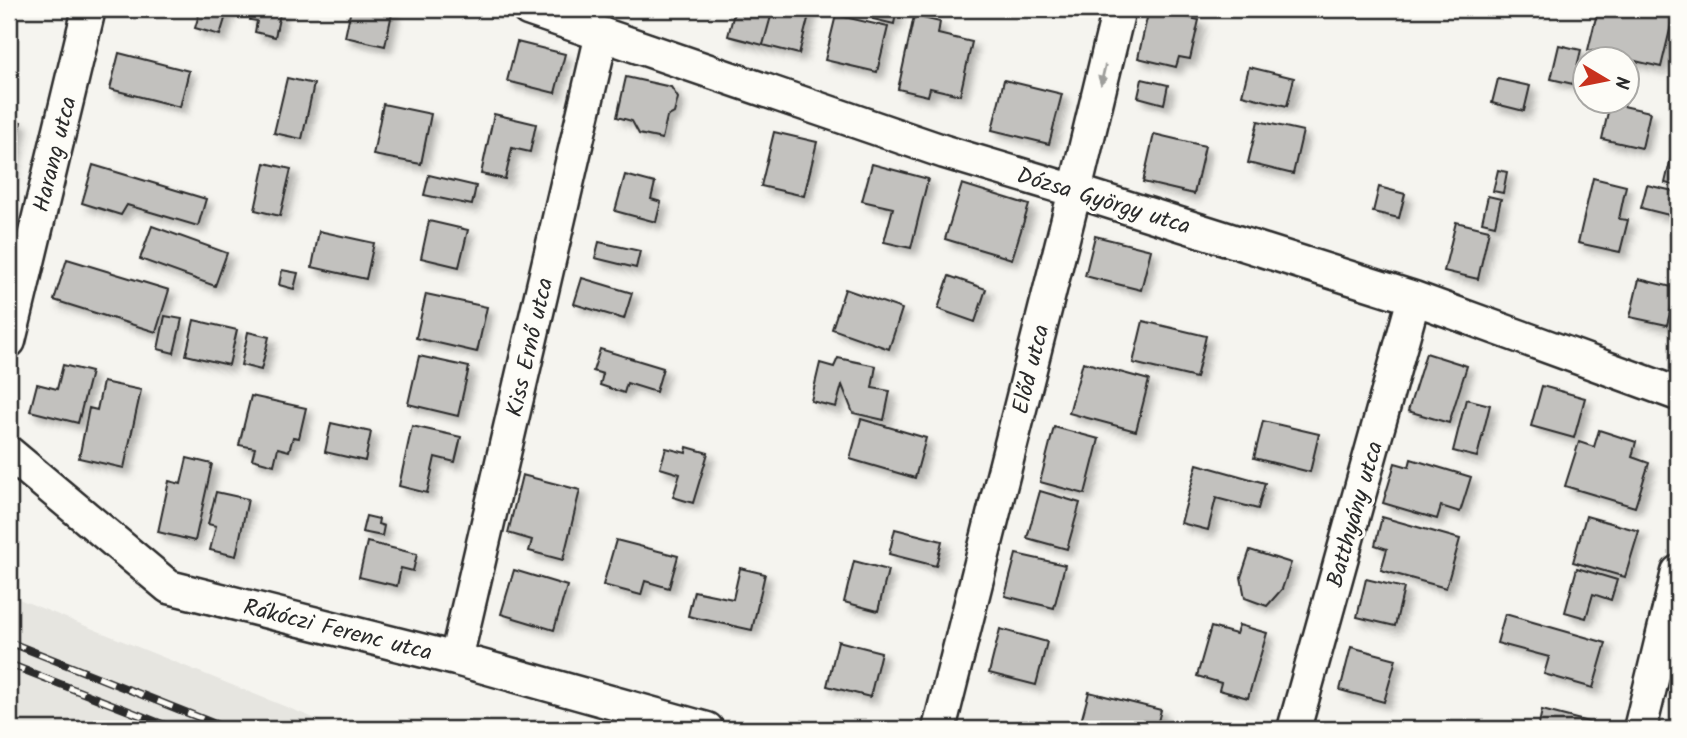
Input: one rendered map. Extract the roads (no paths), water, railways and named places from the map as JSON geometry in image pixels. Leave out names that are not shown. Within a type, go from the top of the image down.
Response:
[{"type":"street","name":"Harang utca","points":[[9,341],[89,9]]},
{"type":"street","name":"Dózsa György utca","points":[[528,9],[944,152],[1414,298],[1678,394]]},
{"type":"street","name":"Előd utca","points":[[939,729],[1119,9]]},
{"type":"street","name":"Kiss Ernő utca","points":[[456,659],[601,34]]},
{"type":"street","name":"Batthyány utca","points":[[1294,729],[1414,298]]},
{"type":"street","name":"Rákóczi Ferenc utca","points":[[9,453],[169,587],[456,659],[707,729]]},
{"type":"street","points":[[1640,729],[1678,572]]},
{"type":"railway","points":[[9,642],[228,729]]},
{"type":"railway","points":[[9,664],[175,729]]}]
